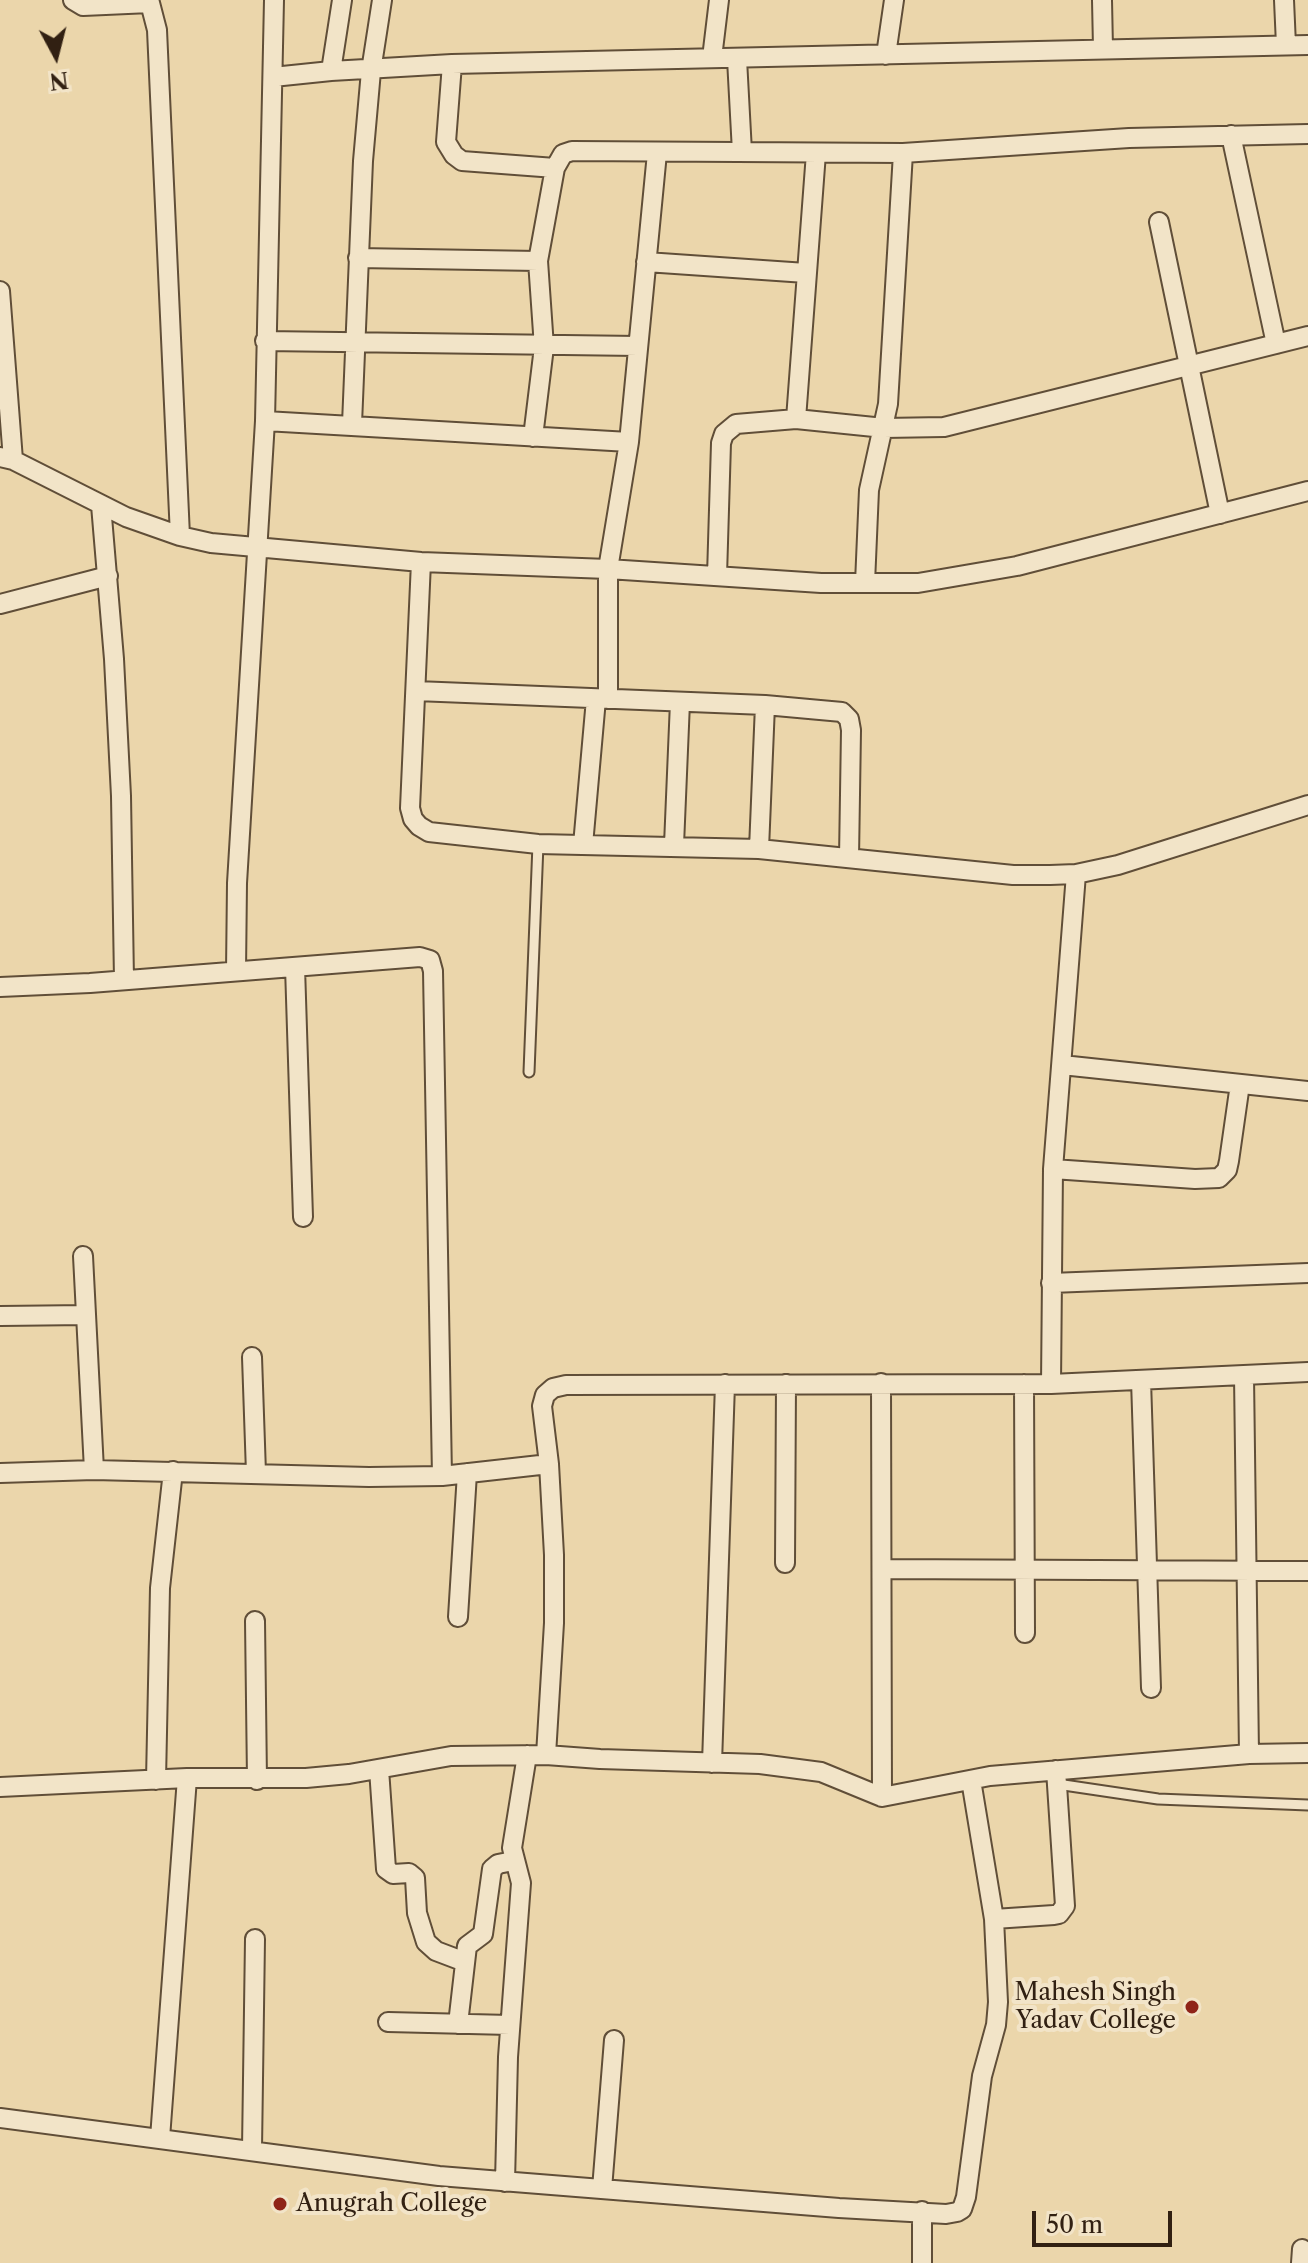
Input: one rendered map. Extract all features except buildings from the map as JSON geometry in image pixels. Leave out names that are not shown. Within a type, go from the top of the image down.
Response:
[{"type":"street","points":[[73,0],[83,6],[149,1],[157,30],[180,536]]},
{"type":"street","points":[[236,971],[237,883],[265,421],[274,0]]},
{"type":"street","points":[[331,71],[342,0]]},
{"type":"street","points":[[352,424],[363,161],[371,71],[382,0]]},
{"type":"street","points":[[712,58],[719,0]]},
{"type":"street","points":[[886,55],[894,0]]},
{"type":"street","points":[[1102,0],[1103,48]]},
{"type":"street","points":[[1284,0],[1298,45],[1308,64]]},
{"type":"street","points":[[273,77],[452,64],[1298,45]]},
{"type":"street","points":[[737,59],[742,152]]},
{"type":"street","points":[[452,64],[446,142],[454,155],[471,163],[555,168]]},
{"type":"street","points":[[533,437],[544,347],[538,261],[555,168],[563,154],[572,151],[903,153],[1129,138],[1308,134]]},
{"type":"street","points":[[1231,135],[1276,344]]},
{"type":"street","points":[[583,845],[602,699],[608,569],[629,442],[657,153]]},
{"type":"street","points":[[796,419],[816,153]]},
{"type":"street","points":[[865,583],[869,490],[884,428],[903,153]]},
{"type":"street","points":[[1159,222],[1220,514]]},
{"type":"street","points":[[358,258],[538,261]]},
{"type":"street","points":[[646,262],[806,273]]},
{"type":"street","points":[[0,291],[7,458],[126,517],[211,543],[421,562],[608,569],[821,583],[918,583],[1017,566],[1308,491]]},
{"type":"street","points":[[717,576],[724,434],[729,428],[745,422],[796,419],[884,428],[944,427],[1308,336]]},
{"type":"street","points":[[265,341],[638,346]]},
{"type":"street","points":[[265,421],[629,442]]},
{"type":"street","points":[[101,505],[121,796],[124,980]]},
{"type":"street","points":[[421,562],[410,808],[413,819],[429,832],[538,844],[759,849],[1013,875],[1076,874],[1118,865],[1308,805]]},
{"type":"street","points":[[0,604],[108,576]]},
{"type":"street","points":[[416,691],[765,705],[842,712],[849,719],[851,730],[849,858]]},
{"type":"street","points":[[674,845],[680,702]]},
{"type":"street","points":[[759,849],[765,705]]},
{"type":"street","points":[[1051,1384],[1053,1169],[1076,874]]},
{"type":"street","points":[[0,987],[420,957],[430,960],[433,971],[442,1476]]},
{"type":"street","points":[[295,967],[303,1217]]},
{"type":"street","points":[[1062,1065],[1308,1091]]},
{"type":"street","points":[[1053,1169],[1219,1178],[1227,1170],[1240,1084]]},
{"type":"street","points":[[83,1256],[94,1470]]},
{"type":"street","points":[[1051,1283],[1308,1273]]},
{"type":"street","points":[[0,1316],[86,1315]]},
{"type":"street","points":[[252,1357],[256,1473]]},
{"type":"street","points":[[546,1755],[554,1623],[554,1555],[542,1406],[545,1395],[553,1388],[566,1385],[1051,1384],[1308,1372]]},
{"type":"street","points":[[1244,1376],[1249,1754]]},
{"type":"street","points":[[1141,1380],[1151,1688]]},
{"type":"street","points":[[881,1383],[882,1797]]},
{"type":"street","points":[[712,1763],[725,1384]]},
{"type":"street","points":[[785,1563],[786,1384]]},
{"type":"street","points":[[1024,1384],[1025,1633]]},
{"type":"street","points":[[0,1473],[94,1470],[442,1476],[549,1464]]},
{"type":"street","points":[[156,1780],[160,1588],[173,1471]]},
{"type":"street","points":[[458,1617],[467,1473]]},
{"type":"street","points":[[882,1569],[1308,1571]]},
{"type":"street","points":[[255,1621],[257,1780]]},
{"type":"street","points":[[0,1787],[187,1778],[306,1778],[451,1756],[546,1755],[760,1764],[821,1772],[882,1797],[971,1780],[1056,1777],[1249,1754],[1308,1753]]},
{"type":"street","points":[[505,2182],[510,2025],[521,1883],[513,1861],[513,1835],[527,1755]]},
{"type":"street","points":[[379,1769],[386,1869],[393,1874],[409,1873],[415,1878],[417,1913],[426,1942],[436,1951],[465,1962]]},
{"type":"street","points":[[994,1919],[1054,1915],[1065,1906],[1056,1777]]},
{"type":"street","points":[[160,2138],[187,1778]]},
{"type":"street","points":[[0,2118],[252,2149],[377,2170],[839,2208],[952,2213],[962,2209],[965,2203],[982,2076],[996,2025],[998,2002],[994,1919],[971,1780]]},
{"type":"street","points":[[458,2024],[467,1946],[483,1934],[492,1869],[498,1864],[513,1861]]},
{"type":"street","points":[[252,2149],[255,1939]]},
{"type":"street","points":[[388,2022],[510,2025]]},
{"type":"street","points":[[602,2189],[614,2040]]},
{"type":"street","points":[[922,2211],[922,2263]]},
{"type":"lane","points":[[529,1072],[538,844]]},
{"type":"lane","points":[[1056,1777],[1158,1799],[1308,1805]]},
{"type":"place","name":"Mahesh Singh Yadav College","points":[[1192,2007]]},
{"type":"place","name":"Anugrah College","points":[[280,2204]]}]
